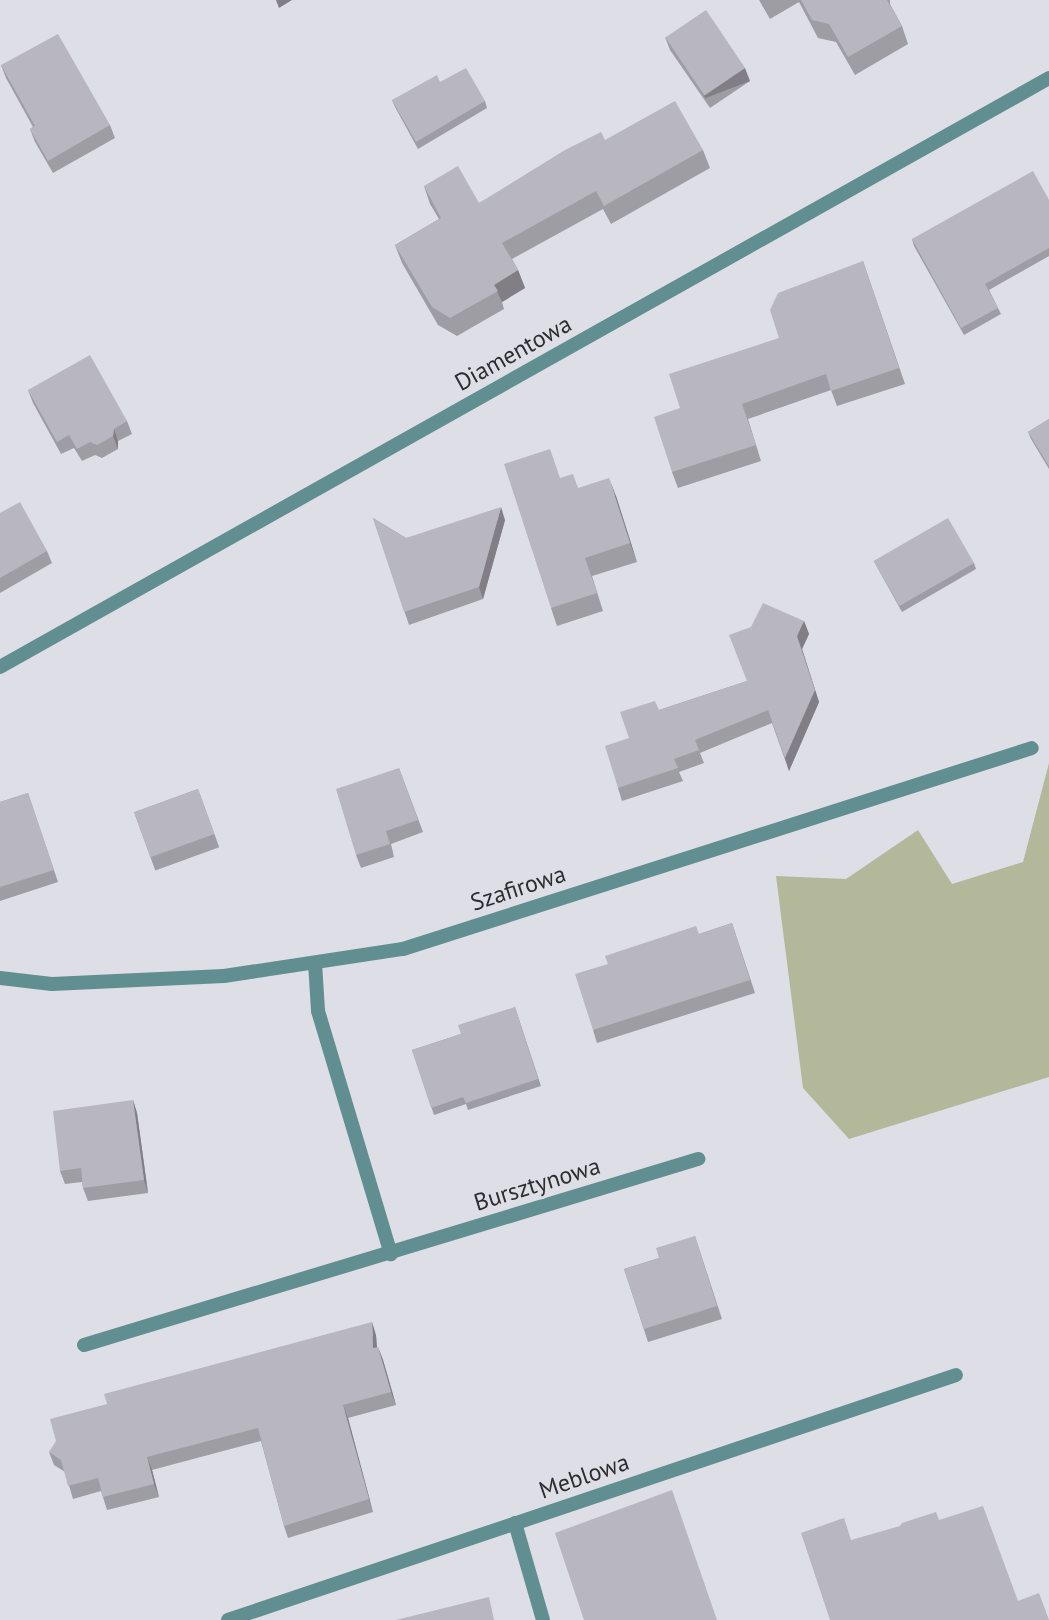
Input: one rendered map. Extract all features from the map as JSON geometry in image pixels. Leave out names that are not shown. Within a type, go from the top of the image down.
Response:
[{"type":"street","name":"Diamentowa","points":[[0,667],[1049,78]]},
{"type":"street","name":"Szafirowa","points":[[0,978],[52,984],[224,976],[403,949],[1032,748]]},
{"type":"street","points":[[315,963],[318,1011],[391,1254]]},
{"type":"street","name":"Bursztynowa","points":[[84,1345],[698,1159]]},
{"type":"street","name":"Meblowa","points":[[228,1620],[956,1375]]},
{"type":"street","points":[[515,1523],[543,1620]]},
{"type":"green space","points":[[1049,763],[1049,1077],[849,1139],[803,1088],[776,876],[846,879],[918,830],[952,884],[1023,862]]},
{"type":"building","points":[[801,0],[887,0],[902,26],[848,57],[829,24],[812,20]]},
{"type":"building","points":[[706,10],[745,68],[705,95],[665,37]]},
{"type":"building","points":[[58,34],[110,125],[48,161],[30,129],[35,126],[1,65]]},
{"type":"building","points":[[466,68],[485,101],[416,142],[392,100],[437,75],[440,82]]},
{"type":"building","points":[[675,101],[703,150],[604,206],[596,191],[502,243],[518,270],[494,285],[498,291],[450,318],[432,307],[395,245],[441,218],[424,186],[458,166],[479,203],[565,150],[601,132],[605,140]]},
{"type":"building","points":[[1033,171],[1049,200],[1049,248],[985,284],[998,308],[961,328],[912,239]]},
{"type":"building","points":[[863,261],[899,368],[831,391],[826,374],[742,404],[756,445],[672,472],[654,417],[680,408],[669,374],[779,338],[770,310],[778,293]]},
{"type":"building","points":[[90,355],[127,421],[114,429],[113,436],[97,445],[90,442],[77,449],[69,435],[57,442],[28,390]]},
{"type":"building","points":[[1049,419],[1049,466],[1028,432]]},
{"type":"building","points":[[550,449],[560,478],[573,474],[578,488],[609,478],[630,543],[585,558],[597,593],[551,608],[504,464]]},
{"type":"building","points":[[20,502],[47,551],[0,578],[0,513]]},
{"type":"building","points":[[501,507],[479,587],[404,612],[373,518],[406,538]]},
{"type":"building","points":[[948,518],[974,563],[900,606],[874,561]]},
{"type":"building","points":[[763,603],[804,621],[797,636],[815,690],[785,758],[768,710],[695,740],[699,750],[674,759],[678,768],[618,788],[605,746],[629,738],[620,712],[655,701],[659,710],[747,681],[729,635],[751,627]]},
{"type":"building","points":[[399,768],[418,820],[386,831],[390,844],[356,855],[336,789]]},
{"type":"building","points":[[198,789],[214,834],[151,857],[134,812]]},
{"type":"building","points":[[28,793],[54,870],[0,887],[0,802]]},
{"type":"building","points":[[732,923],[750,980],[593,1030],[575,974],[608,964],[605,956],[696,926],[699,934]]},
{"type":"building","points":[[515,1007],[538,1079],[466,1103],[463,1097],[431,1108],[412,1050],[461,1034],[458,1025]]},
{"type":"building","points":[[133,1100],[144,1180],[83,1188],[81,1168],[60,1171],[53,1111]]},
{"type":"building","points":[[695,1236],[717,1306],[644,1329],[624,1269],[659,1258],[656,1248]]},
{"type":"building","points":[[372,1322],[373,1348],[378,1347],[391,1392],[343,1405],[369,1499],[284,1526],[258,1428],[147,1457],[154,1484],[103,1497],[98,1478],[68,1486],[61,1460],[49,1452],[56,1441],[50,1419],[107,1404],[104,1394]]},
{"type":"building","points":[[672,1490],[717,1620],[584,1620],[555,1533]]},
{"type":"building","points":[[983,1506],[1018,1601],[1039,1593],[1049,1620],[830,1620],[801,1533],[844,1518],[851,1540],[936,1512],[939,1520]]},
{"type":"building","points":[[489,1597],[494,1620],[396,1620]]}]
